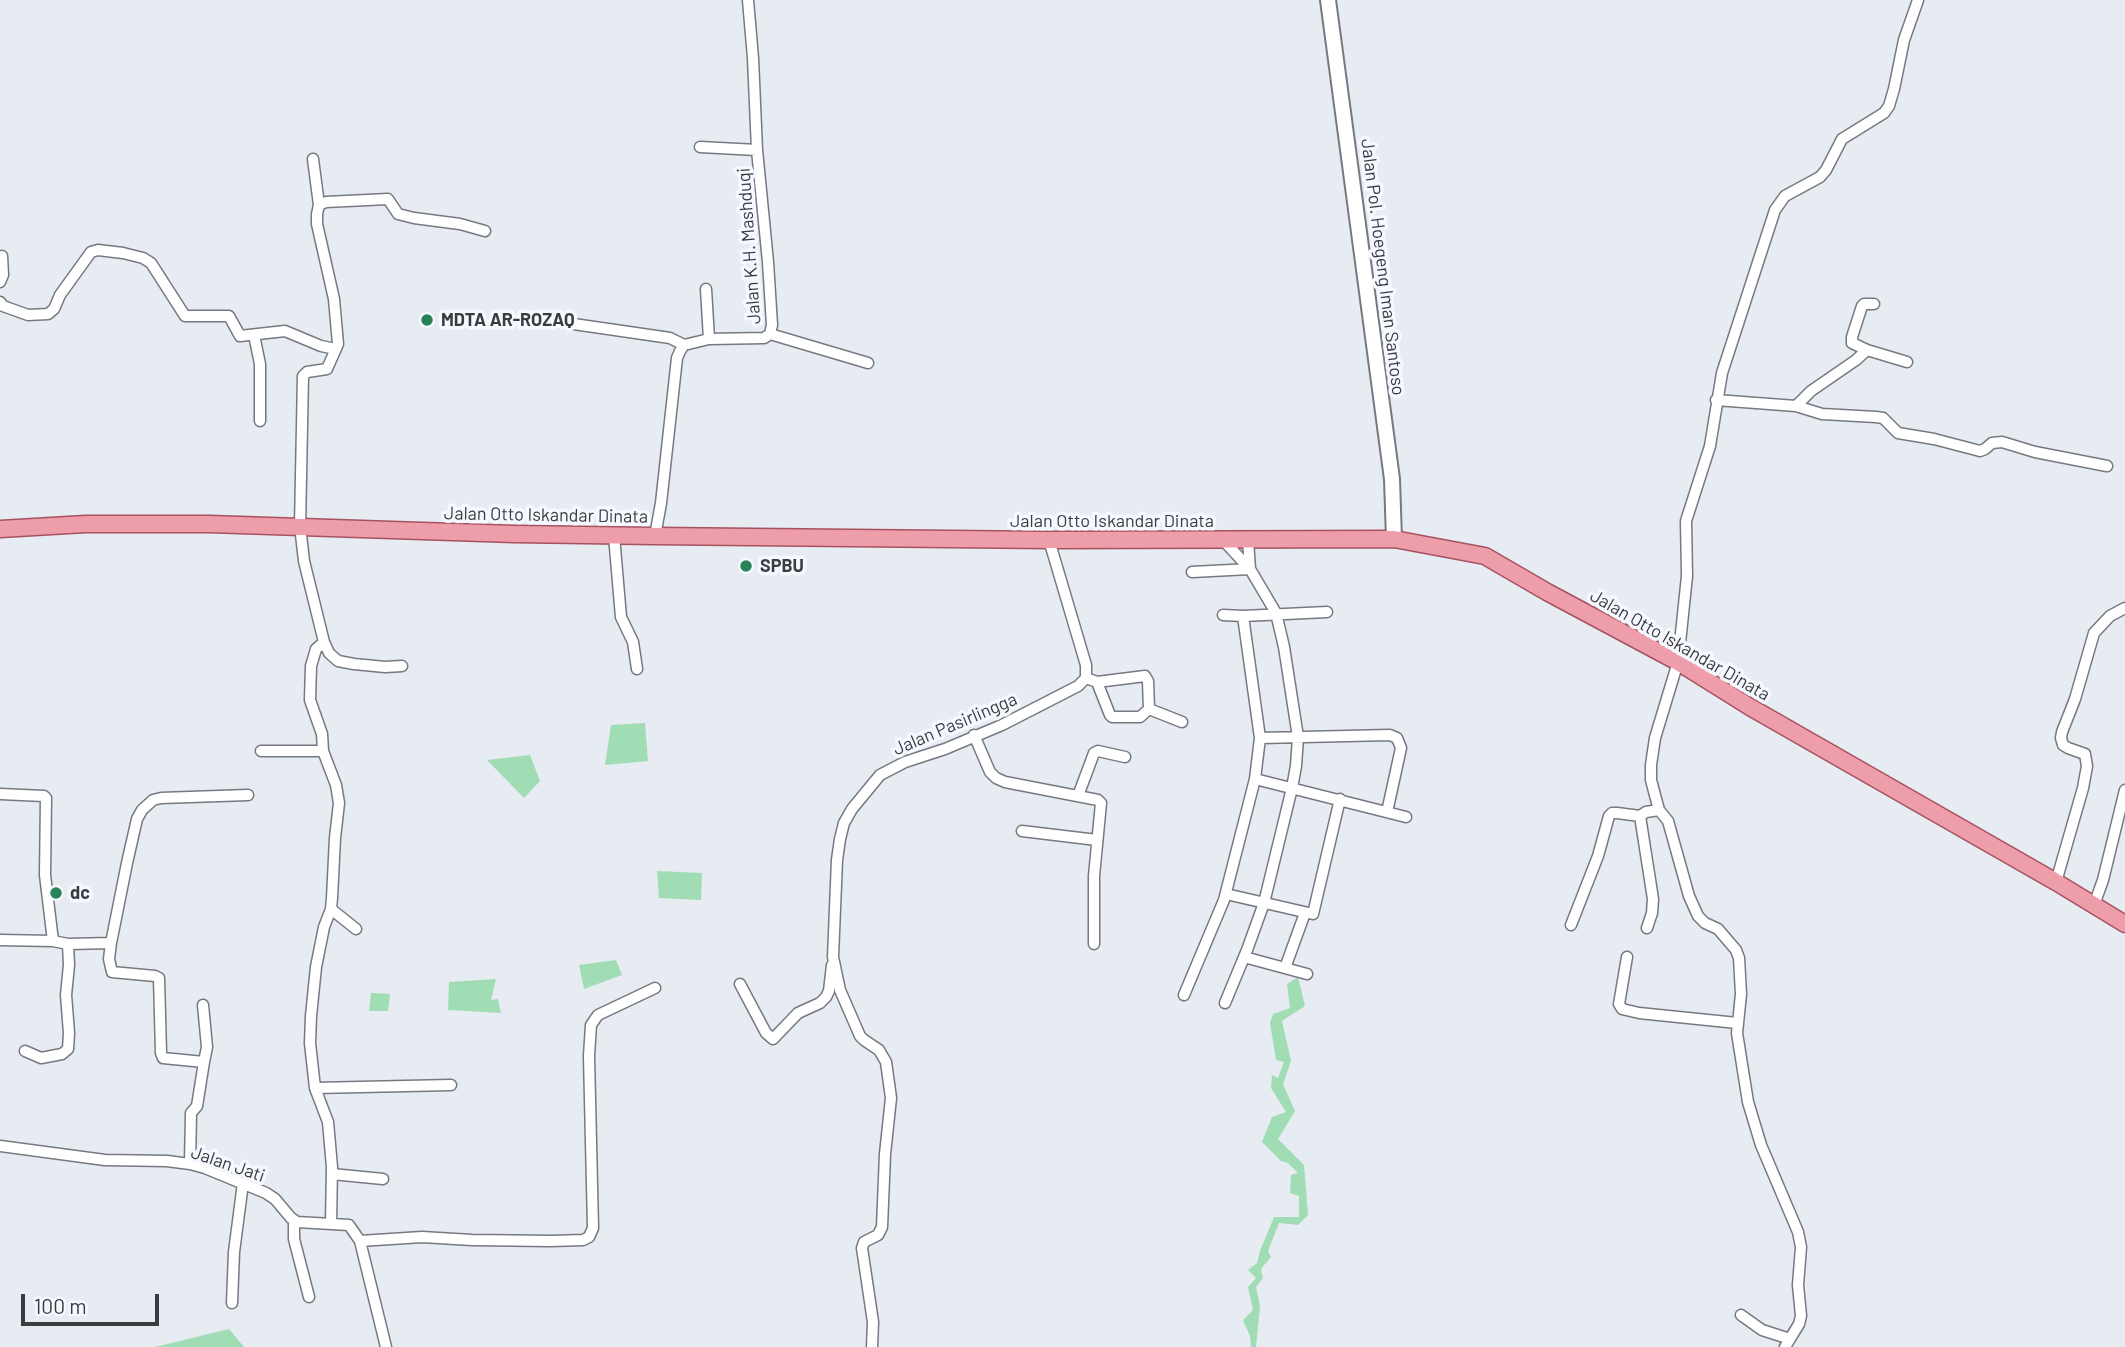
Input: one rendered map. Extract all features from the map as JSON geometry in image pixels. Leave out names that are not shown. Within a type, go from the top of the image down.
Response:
[{"type":"main road","name":"Jalan Otto Iskandar Dinata","points":[[0,529],[86,524],[300,526],[614,536],[1224,541],[1394,539],[1485,556],[1547,593],[1678,662],[1750,708],[2125,924]]},
{"type":"street","name":"Jalan K.H. Mashduqi","points":[[684,345],[709,340],[764,338],[770,334],[772,325],[748,0]]},
{"type":"street","name":"Jalan Pol. Hoegeng Iman Santoso","points":[[1328,0],[1392,479],[1394,539]]},
{"type":"street","points":[[1741,1315],[1787,1343],[1801,1317],[1798,1285],[1801,1247],[1798,1232],[1761,1146],[1743,1080],[1737,1033],[1741,994],[1739,958],[1736,950],[1718,929],[1698,916],[1689,896],[1668,821],[1659,810],[1651,780],[1651,765],[1661,715],[1678,662],[1687,576],[1686,521],[1710,446],[1722,373],[1775,210],[1785,196],[1820,177],[1842,139],[1884,113],[1891,98],[1904,40],[1918,0]]},
{"type":"street","points":[[700,147],[757,150]]},
{"type":"street","points":[[313,159],[319,205],[317,224],[334,299],[338,344],[327,369],[307,372],[303,376],[300,526],[304,561],[324,642],[330,653],[338,661],[385,667],[402,666]]},
{"type":"street","points":[[319,205],[333,201],[388,199],[398,214],[485,231]]},
{"type":"street","points":[[0,302],[3,306],[28,315],[48,314],[92,252],[114,252],[143,258],[150,263],[184,315],[229,316],[240,336],[285,331],[321,346],[336,349]]},
{"type":"street","points":[[0,282],[3,275],[2,256]]},
{"type":"street","points":[[706,289],[709,340]]},
{"type":"street","points":[[1874,304],[1862,306],[1852,343],[1907,362]]},
{"type":"street","points":[[553,321],[670,338],[684,345],[677,358],[655,536]]},
{"type":"street","points":[[770,334],[868,363]]},
{"type":"street","points":[[254,335],[260,364],[260,421]]},
{"type":"street","points":[[1796,406],[1811,391],[1867,350]]},
{"type":"street","points":[[1716,400],[1796,406],[1822,414],[1883,418],[1898,433],[1980,451],[1992,443],[2002,442],[2035,452],[2107,466]]},
{"type":"street","points":[[614,536],[621,617],[634,642],[637,669]]},
{"type":"street","points":[[1049,540],[1086,665],[1086,678],[1097,682],[1145,676],[1148,681],[1149,709]]},
{"type":"street","points":[[1248,540],[1249,569]]},
{"type":"street","points":[[1224,541],[1249,569],[1276,613],[1298,737],[1292,788],[1264,903],[1225,1003]]},
{"type":"street","points":[[1192,572],[1249,569]]},
{"type":"street","points":[[2056,882],[2087,766],[2085,754],[2063,745],[2061,738],[2094,633],[2110,616],[2125,607]]},
{"type":"street","points":[[1223,615],[1327,612]]},
{"type":"street","points":[[1184,995],[1226,894],[1255,779],[1260,738],[1243,615]]},
{"type":"street","points":[[324,642],[316,649],[311,666],[310,700],[322,734],[323,751],[336,785],[339,803],[331,909],[324,927],[313,988],[310,1042],[314,1088],[328,1122],[332,1174],[331,1224]]},
{"type":"street","name":"Jalan Pasirlingga","points":[[872,1347],[873,1322],[862,1248],[864,1242],[878,1235],[883,1227],[885,1154],[891,1098],[886,1062],[879,1050],[860,1035],[840,990],[833,957],[837,860],[844,823],[880,775],[893,767],[945,749],[1002,724],[1078,686],[1086,678]]},
{"type":"street","points":[[1097,682],[1112,717],[1140,717],[1149,709]]},
{"type":"street","points":[[1149,709],[1182,722]]},
{"type":"street","points":[[974,735],[990,772],[996,778],[1098,800],[1101,803],[1094,876],[1094,944]]},
{"type":"street","points":[[1260,738],[1397,738],[1401,748],[1387,812]]},
{"type":"street","points":[[261,751],[323,751]]},
{"type":"street","points":[[1078,796],[1094,753],[1098,751],[1125,757]]},
{"type":"street","points":[[1255,779],[1406,817]]},
{"type":"street","points":[[2094,905],[2103,880],[2125,790]]},
{"type":"street","points":[[0,794],[44,796],[46,799],[45,875],[53,941]]},
{"type":"street","points":[[204,1062],[163,1058],[159,978],[112,972],[109,959],[111,943],[137,819],[147,804],[161,798],[248,795]]},
{"type":"street","points":[[1226,894],[1313,914],[1339,799]]},
{"type":"street","points":[[1570,925],[1595,865],[1609,816],[1617,813],[1640,816],[1659,810]]},
{"type":"street","points":[[1640,816],[1653,899],[1647,928]]},
{"type":"street","points":[[1022,831],[1097,840]]},
{"type":"street","points":[[331,909],[356,929]]},
{"type":"street","points":[[1285,968],[1306,913]]},
{"type":"street","points":[[0,940],[53,941],[68,944],[111,943]]},
{"type":"street","points":[[25,1051],[41,1058],[62,1054],[68,1049],[68,944]]},
{"type":"street","points":[[740,984],[766,1033],[773,1040],[798,1013],[820,1003],[826,997],[833,957]]},
{"type":"street","points":[[1244,957],[1307,974]]},
{"type":"street","points":[[1627,957],[1619,1004],[1622,1009],[1737,1023]]},
{"type":"street","points":[[360,1241],[392,1237],[551,1241],[583,1240],[589,1237],[593,1228],[589,1056],[591,1025],[598,1015],[655,988]]},
{"type":"street","points":[[190,1164],[191,1112],[197,1106],[206,1047],[203,1005]]},
{"type":"street","points":[[314,1088],[451,1085]]},
{"type":"street","name":"Jalan Jati","points":[[0,1146],[104,1160],[190,1164],[266,1193],[294,1221]]},
{"type":"street","points":[[332,1174],[383,1179]]},
{"type":"street","points":[[232,1303],[234,1252],[243,1183]]},
{"type":"street","points":[[309,1297],[294,1239],[294,1221],[349,1225],[360,1241],[386,1347]]},
{"type":"green space","points":[[645,723],[648,761],[605,765],[611,725]]},
{"type":"green space","points":[[530,755],[540,781],[524,798],[487,760]]},
{"type":"green space","points":[[657,871],[702,873],[701,900],[659,898]]},
{"type":"green space","points":[[616,960],[622,975],[584,989],[579,965]]},
{"type":"green space","points":[[1298,977],[1305,1006],[1282,1021],[1291,1061],[1283,1084],[1295,1111],[1278,1139],[1304,1165],[1308,1215],[1298,1225],[1279,1223],[1268,1251],[1271,1257],[1261,1269],[1263,1278],[1256,1287],[1260,1306],[1256,1347],[1251,1347],[1250,1336],[1243,1320],[1253,1310],[1248,1287],[1256,1278],[1248,1270],[1257,1263],[1274,1217],[1299,1217],[1299,1196],[1290,1193],[1291,1175],[1298,1173],[1262,1142],[1272,1117],[1286,1112],[1271,1088],[1272,1075],[1278,1078],[1284,1062],[1276,1060],[1270,1023],[1273,1014],[1290,1008],[1287,984]]},
{"type":"green space","points":[[496,979],[491,1000],[498,999],[501,1013],[448,1010],[449,982]]},
{"type":"green space","points":[[371,993],[390,994],[388,1011],[369,1011]]},
{"type":"green space","points":[[229,1329],[244,1347],[155,1347]]},
{"type":"place","name":"MDTA AR-ROZAQ","points":[[427,320]]},
{"type":"place","name":"SPBU","points":[[746,566]]},
{"type":"place","name":"dc","points":[[56,893]]}]
